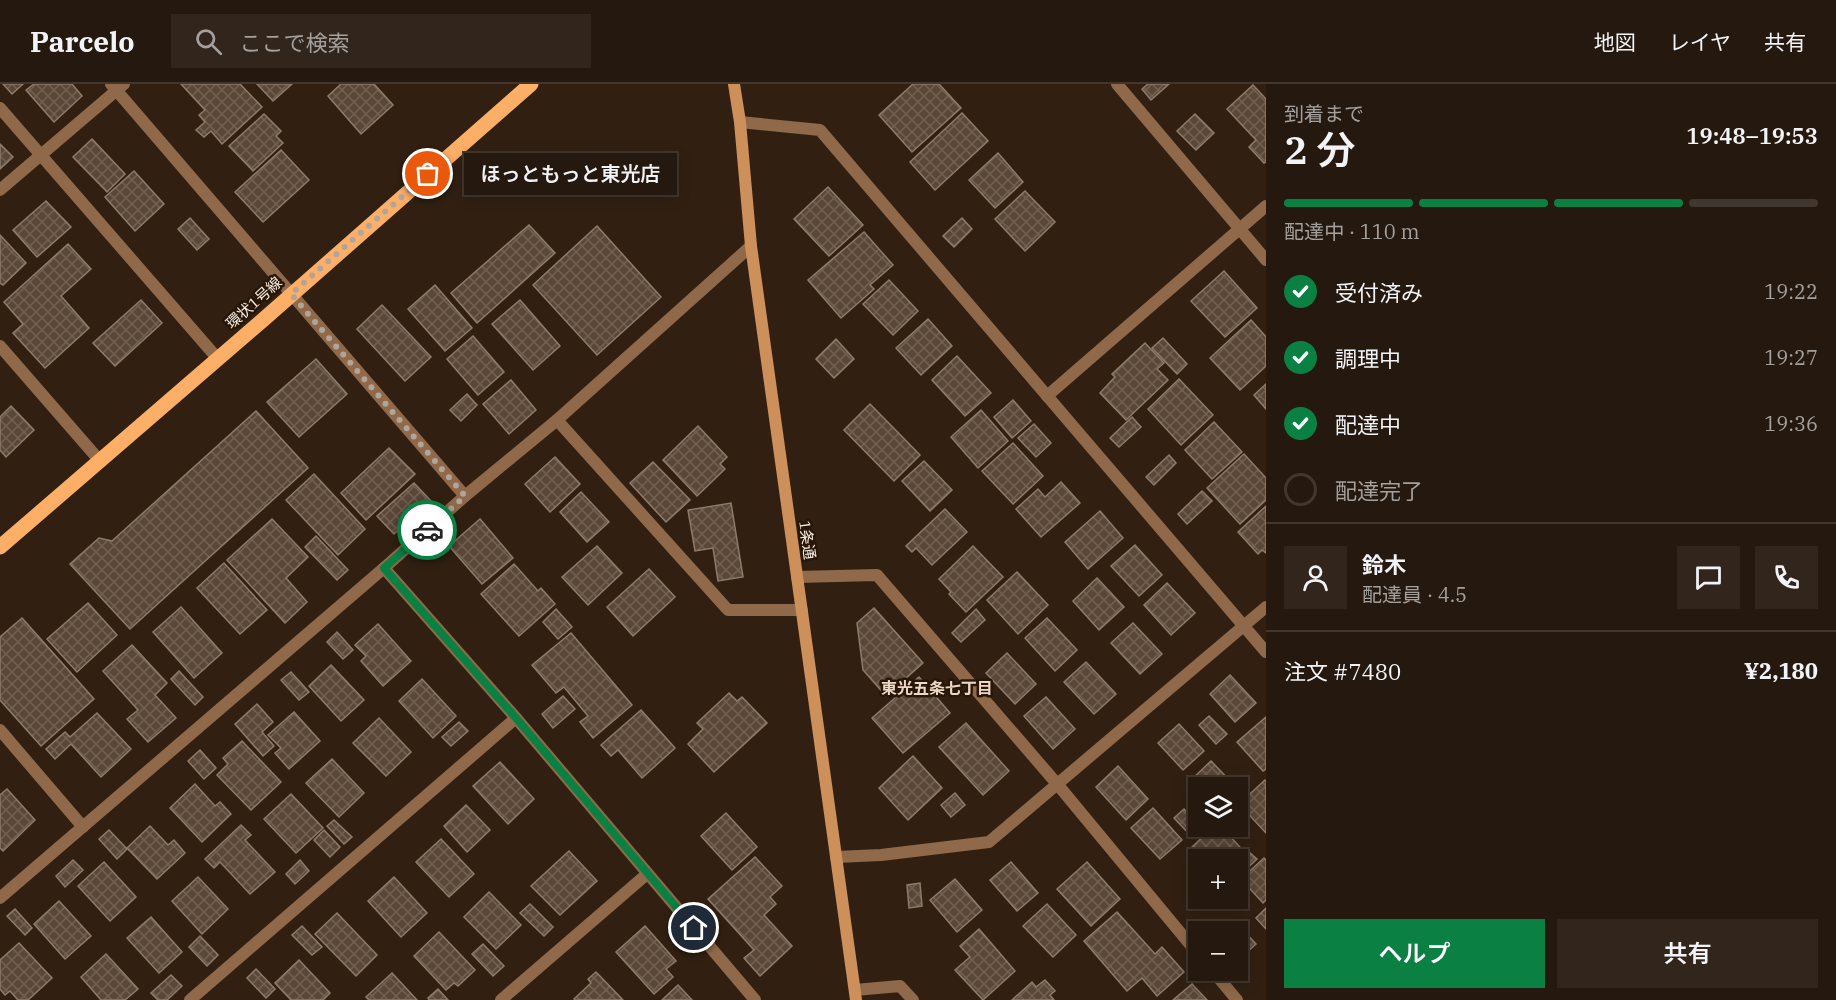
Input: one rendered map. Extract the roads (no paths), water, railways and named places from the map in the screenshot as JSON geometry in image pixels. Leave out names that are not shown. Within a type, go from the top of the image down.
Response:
[{"type":"main road","name":"環状1号線","points":[[0,547],[531,84]]},
{"type":"main road","name":"1条通","points":[[734,84],[752,246],[856,995]]},
{"type":"street","points":[[1117,84],[1266,260]]},
{"type":"street","points":[[0,190],[117,86],[291,294],[465,496]]},
{"type":"street","points":[[0,108],[218,359]]},
{"type":"street","points":[[740,122],[820,130],[1266,652]]},
{"type":"street","points":[[1047,396],[1266,206]]},
{"type":"street","points":[[0,898],[465,496],[557,420],[752,246]]},
{"type":"street","points":[[0,346],[100,461]]},
{"type":"street","points":[[557,420],[728,610],[802,610]]},
{"type":"street","points":[[384,568],[516,718],[755,1000]]},
{"type":"street","points":[[797,577],[877,575],[1058,785],[1188,942]]},
{"type":"street","points":[[836,856],[881,855],[989,842],[1266,607]]},
{"type":"street","points":[[190,1000],[516,718]]},
{"type":"street","points":[[0,730],[83,827]]},
{"type":"street","points":[[501,1000],[647,874]]},
{"type":"street","points":[[1221,981],[1237,1000]]},
{"type":"street","points":[[856,995],[900,986],[913,1000]]},
{"type":"place","name":"ほっともっと東光店","points":[[428,174]]},
{"type":"district","name":"東光五条七丁目","points":[[937,688]]}]
